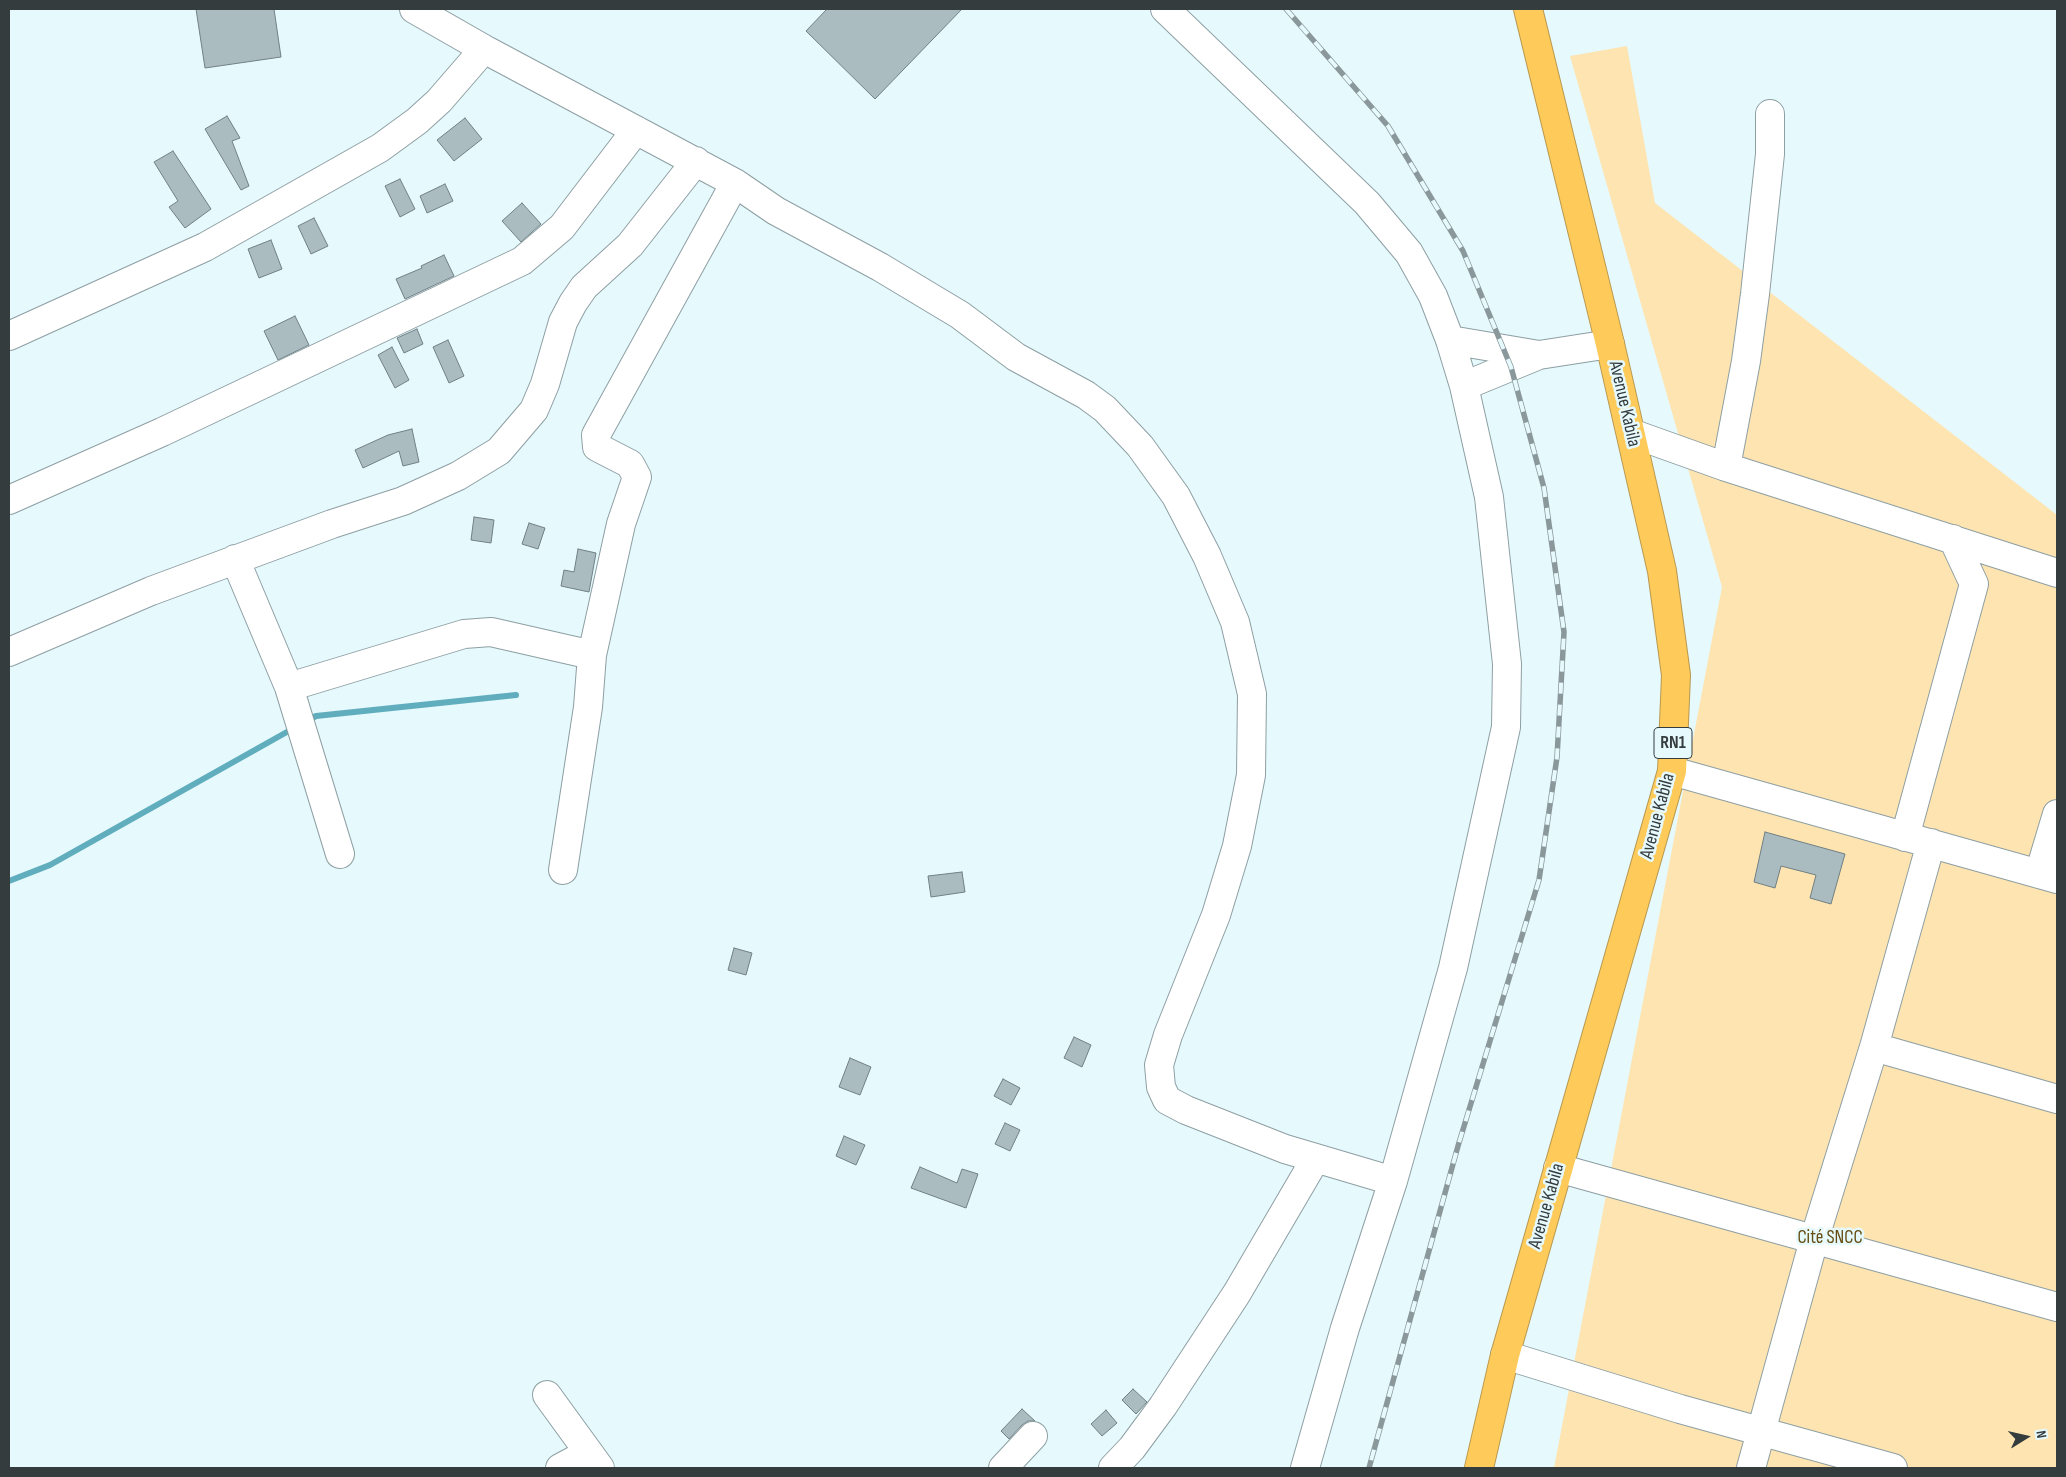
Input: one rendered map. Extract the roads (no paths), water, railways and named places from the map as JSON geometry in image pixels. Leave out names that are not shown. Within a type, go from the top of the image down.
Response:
[{"type":"highway","name":"Avenue Kabila","points":[[1480,1468],[1505,1355],[1672,771],[1676,675],[1662,571],[1610,344],[1528,9]]},
{"type":"street","points":[[414,9],[484,49],[696,161],[735,183],[776,211],[880,266],[960,315],[1016,357],[1086,396],[1105,409],[1140,446],[1176,496],[1206,556],[1235,622],[1252,694],[1251,776],[1237,846],[1216,915],[1168,1035],[1159,1065],[1161,1087],[1167,1100],[1186,1110],[1285,1149],[1393,1182]]},
{"type":"street","points":[[1165,9],[1367,203],[1409,252],[1433,296],[1450,340],[1464,386],[1489,497],[1507,664],[1506,727],[1453,968],[1393,1182],[1346,1328],[1305,1468]]},
{"type":"street","points":[[9,336],[205,247],[380,148],[417,121],[439,101],[484,49]]},
{"type":"street","points":[[1726,467],[1746,361],[1755,294],[1770,154],[1770,114]]},
{"type":"street","points":[[9,500],[162,432],[522,261],[562,227],[636,130]]},
{"type":"street","points":[[9,651],[235,559],[412,497],[458,476],[499,451],[534,410],[545,384],[563,322],[572,303],[584,287],[630,245],[696,161]]},
{"type":"street","points":[[563,870],[588,707],[592,656],[621,524],[637,478],[630,464],[597,447],[596,435],[735,183]]},
{"type":"street","points":[[1450,340],[1539,355]]},
{"type":"street","points":[[1464,386],[1539,355],[1610,344]]},
{"type":"street","points":[[1631,433],[1726,467],[2057,573]]},
{"type":"street","points":[[1953,539],[1974,584]]},
{"type":"street","points":[[1905,836],[1974,584],[2008,558]]},
{"type":"street","points":[[235,559],[289,687],[340,854]]},
{"type":"street","points":[[289,687],[464,634],[491,632],[592,656]]},
{"type":"street","points":[[1672,771],[2048,877],[2057,814]]},
{"type":"street","points":[[1751,1468],[1814,1240],[1874,1047],[1931,843]]},
{"type":"street","points":[[1874,1047],[2057,1099]]},
{"type":"street","points":[[1113,1468],[1132,1448],[1162,1406],[1237,1293],[1316,1158]]},
{"type":"street","points":[[1558,1168],[2057,1307]]},
{"type":"street","points":[[1505,1355],[1680,1409],[1892,1468]]},
{"type":"street","points":[[547,1395],[594,1460],[560,1468]]},
{"type":"street","points":[[1003,1468],[1033,1436]]},
{"type":"waterway","points":[[305,722],[316,716],[516,695]]},
{"type":"waterway","points":[[9,881],[50,865],[294,728]]},
{"type":"railway","points":[[1286,9],[1388,126],[1463,251],[1511,367],[1544,488],[1564,632],[1557,757],[1539,880],[1458,1146],[1369,1468]]},
{"type":"park label","name":"Cité SNCC","points":[[1830,1238]]}]
